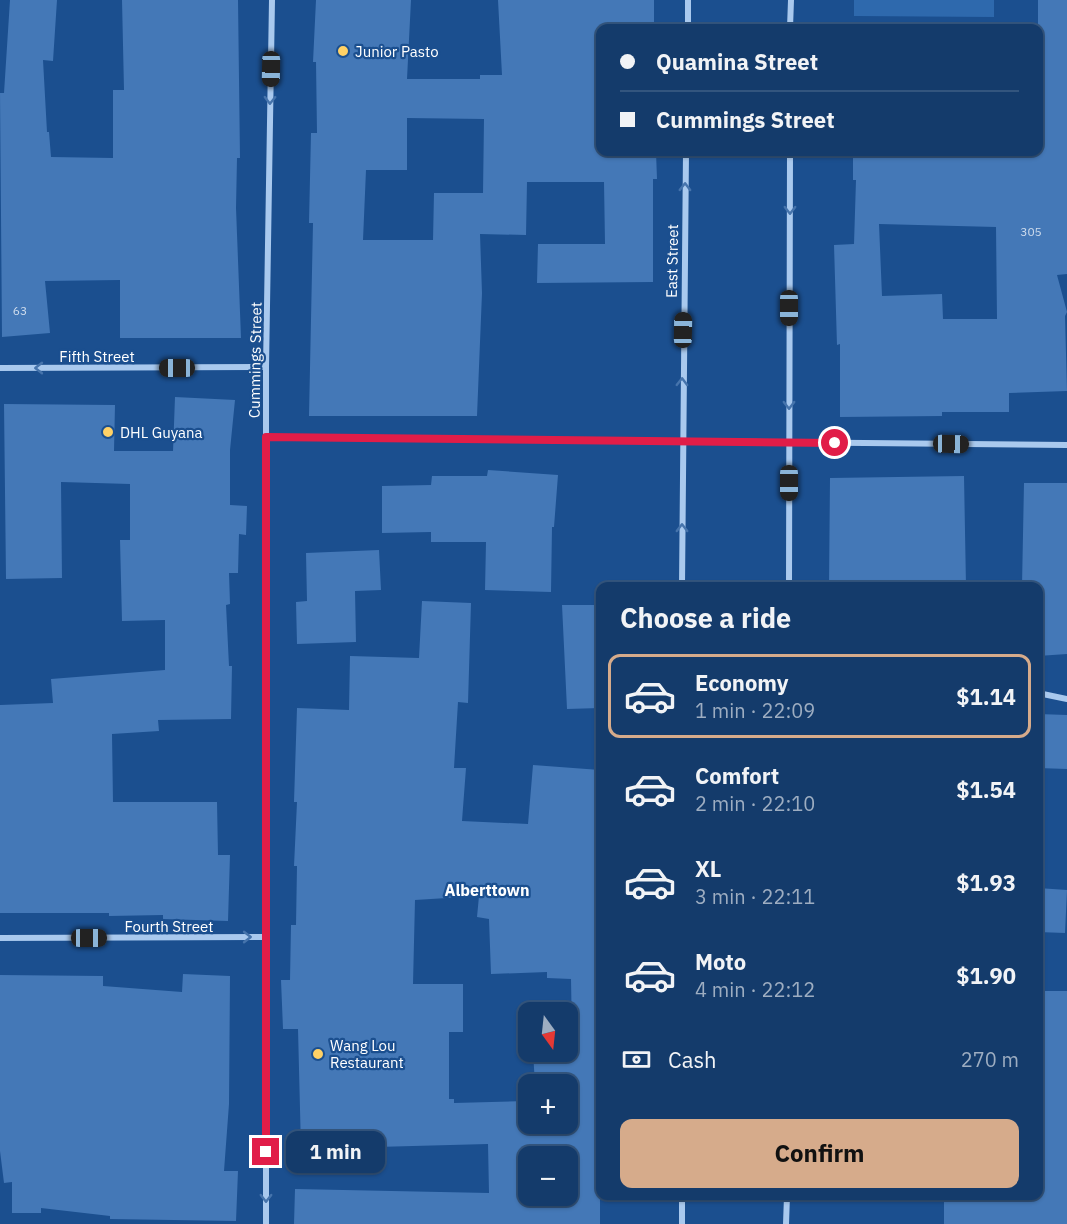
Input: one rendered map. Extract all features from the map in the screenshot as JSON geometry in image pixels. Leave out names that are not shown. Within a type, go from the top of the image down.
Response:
[{"type":"street","name":"Cummings Street","points":[[266,1224],[266,367],[272,0]]},
{"type":"street","points":[[688,0],[688,24]]},
{"type":"street","points":[[790,0],[790,24]]},
{"type":"street","name":"East Street","points":[[682,582],[681,441],[686,156]]},
{"type":"street","points":[[789,582],[790,156]]},
{"type":"street","name":"Fifth Street","points":[[0,368],[266,367]]},
{"type":"street","points":[[266,437],[1067,445]]},
{"type":"street","points":[[1043,694],[1067,699]]},
{"type":"street","name":"Fourth Street","points":[[0,938],[266,937]]},
{"type":"street","points":[[682,1200],[682,1224]]},
{"type":"street","points":[[786,1200],[786,1224]]},
{"type":"shaded area","points":[[854,0],[994,0],[994,17],[854,16]]},
{"type":"building","points":[[10,0],[57,0],[53,61],[43,60],[47,132],[49,132],[51,157],[113,158],[113,90],[124,90],[122,0],[238,0],[240,158],[237,158],[236,208],[241,338],[120,338],[120,280],[45,281],[50,333],[2,337],[0,93],[4,93]]},
{"type":"building","points":[[316,0],[411,0],[407,79],[480,79],[480,75],[502,75],[498,0],[654,0],[654,24],[596,24],[596,156],[656,156],[657,179],[653,179],[653,282],[537,283],[538,244],[605,244],[604,182],[527,182],[526,235],[480,234],[482,293],[477,416],[309,416],[313,223],[309,223],[311,133],[317,133],[316,62],[313,62]],"holes":[[[407,118],[484,119],[483,193],[434,193],[433,240],[363,240],[366,170],[407,170]]]},
{"type":"building","points":[[1038,0],[1067,0],[1067,274],[1057,275],[1067,312],[1065,316],[1067,391],[1009,393],[1009,412],[942,412],[942,416],[840,417],[840,344],[837,345],[834,245],[854,244],[856,180],[853,180],[853,156],[1043,156],[1043,24],[1038,24]],"holes":[[[879,224],[996,227],[997,319],[943,319],[942,294],[882,296]]]},
{"type":"building","points":[[175,397],[235,400],[230,450],[230,505],[247,506],[246,535],[239,534],[238,573],[229,573],[230,604],[226,605],[229,666],[232,666],[231,719],[158,720],[159,731],[112,734],[113,802],[217,802],[218,855],[230,855],[228,921],[163,919],[163,915],[109,916],[109,913],[0,913],[0,705],[53,703],[51,679],[165,670],[165,620],[122,621],[120,540],[130,540],[130,484],[61,482],[62,578],[6,579],[4,404],[115,405],[114,451],[173,451]]},
{"type":"building","points":[[488,470],[558,475],[554,527],[552,527],[551,592],[485,590],[486,542],[431,542],[431,532],[382,533],[382,486],[431,485],[432,476],[487,476]]},
{"type":"building","points":[[964,476],[966,582],[829,582],[830,478]]},
{"type":"building","points":[[1024,483],[1067,483],[1067,654],[1043,656],[1043,582],[1022,582]]},
{"type":"building","points":[[379,550],[381,590],[355,591],[356,642],[297,644],[296,602],[307,601],[306,553]]},
{"type":"building","points":[[422,601],[471,603],[468,703],[458,702],[454,768],[466,768],[462,821],[528,824],[533,765],[596,770],[596,1200],[600,1200],[600,1224],[294,1224],[295,1189],[489,1193],[488,1144],[301,1149],[298,1029],[283,1029],[281,980],[290,980],[291,925],[296,925],[297,866],[294,866],[297,802],[294,802],[297,708],[349,710],[350,656],[419,658]]},
{"type":"building","points":[[562,605],[596,605],[596,708],[567,709]]},
{"type":"building","points":[[1043,714],[1067,715],[1067,769],[1043,768]]},
{"type":"building","points":[[1043,888],[1067,890],[1065,933],[1043,932]]},
{"type":"building","points":[[183,974],[230,976],[229,1104],[224,1171],[238,1171],[236,1221],[110,1219],[110,1216],[41,1208],[41,1213],[12,1213],[12,1182],[4,1183],[0,1151],[0,975],[103,976],[103,986],[182,992]]},
{"type":"building","points":[[1043,991],[1067,991],[1067,1224],[944,1224],[944,1200],[1043,1200]]},
{"type":"place","name":"Junior Pasto","points":[[343,51]]},
{"type":"place","name":"DHL Guyana","points":[[108,432]]},
{"type":"place","name":"Wang Lou Restaurant","points":[[318,1054]]},
{"type":"district","name":"Alberttown","points":[[487,890]]},
{"type":"route","points":[[266,1152],[266,437],[835,443]]}]
